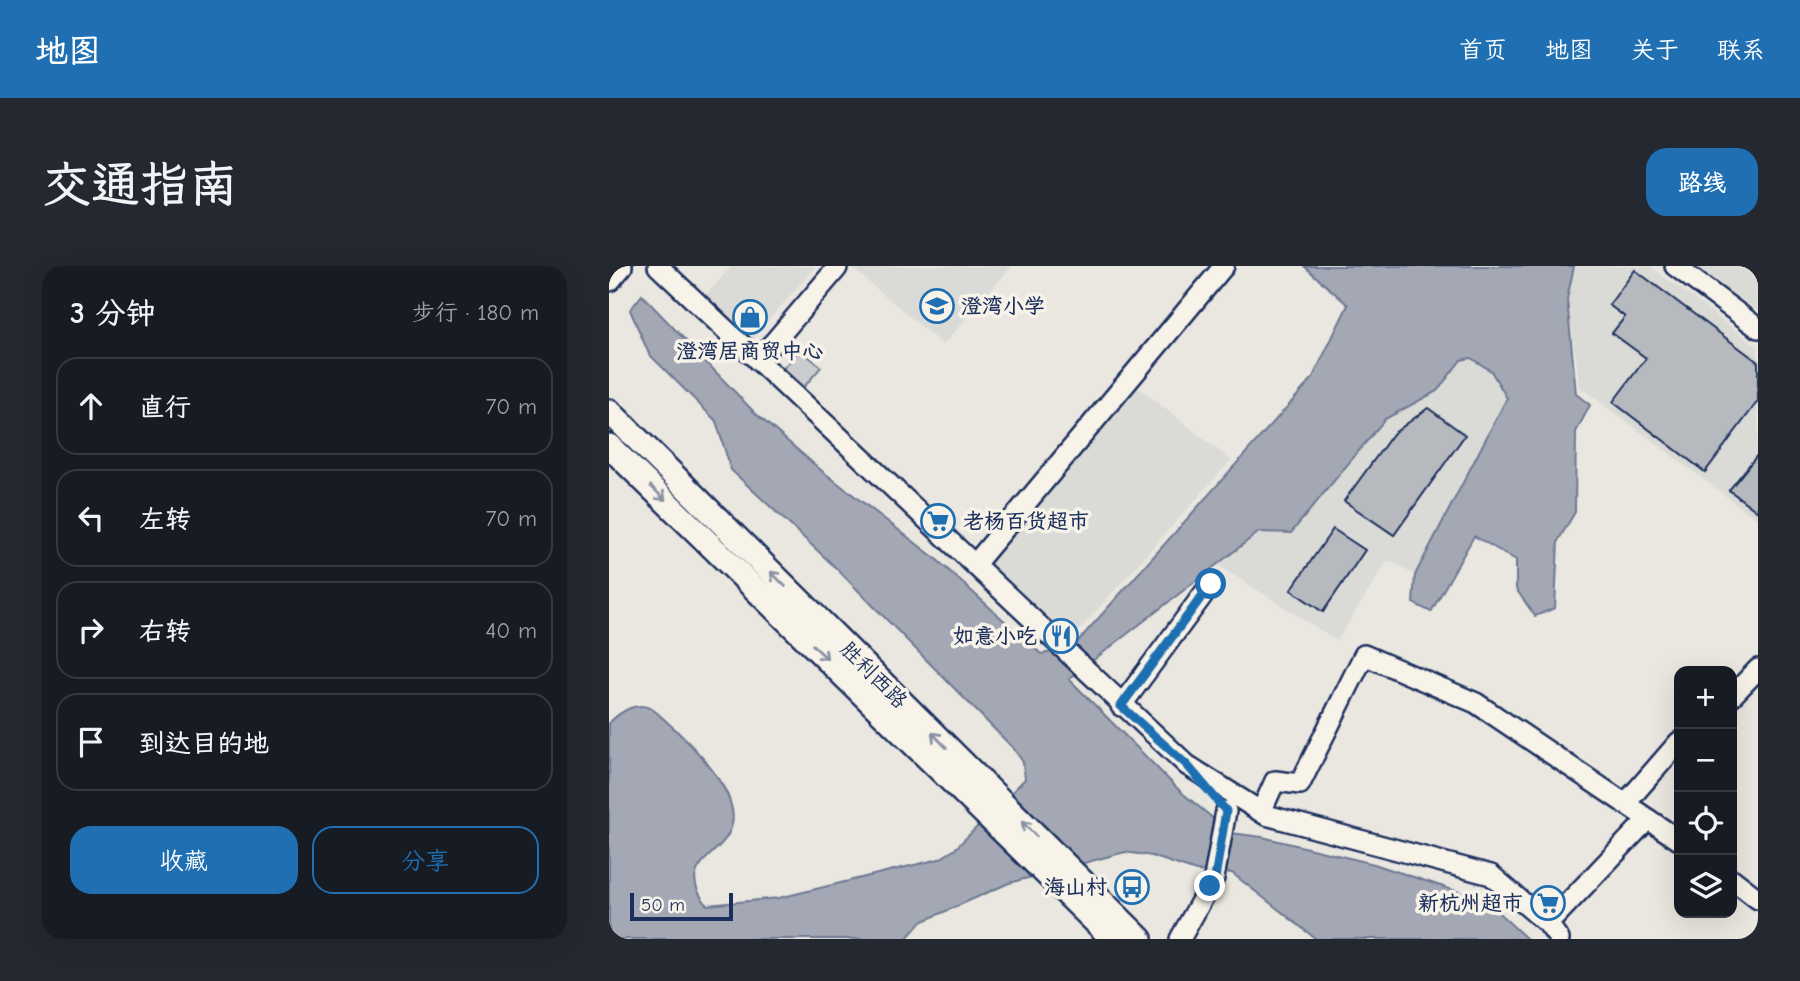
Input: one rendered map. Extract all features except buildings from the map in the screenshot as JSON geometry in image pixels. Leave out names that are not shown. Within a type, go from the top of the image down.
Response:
[{"type":"main road","points":[[609,279],[620,266]]},
{"type":"main road","name":"胜利西路","points":[[609,411],[979,794],[1060,874],[1140,939]]},
{"type":"main road","name":"胜利西路","points":[[609,446],[979,794]]},
{"type":"main road","name":"胜利西路","points":[[1060,874],[1113,939]]},
{"type":"street","points":[[658,266],[1062,646],[1121,706],[1187,765],[1263,813],[1491,875],[1554,931],[1648,819]]},
{"type":"street","points":[[1675,266],[1758,328]]},
{"type":"street","points":[[758,361],[837,268]]},
{"type":"street","points":[[975,565],[1219,268]]},
{"type":"street","points":[[1121,706],[1211,584]]},
{"type":"street","points":[[1263,813],[1275,781],[1300,785],[1364,655],[1476,704],[1674,837]]},
{"type":"street","points":[[1737,691],[1758,669]]},
{"type":"street","points":[[1625,804],[1674,747]]},
{"type":"street","points":[[1180,939],[1215,878],[1225,816],[1187,765]]},
{"type":"street","points":[[1225,816],[1263,813]]},
{"type":"street","points":[[1737,883],[1758,899]]},
{"type":"shaded area","name":"澄湾居商贸中心","points":[[732,266],[816,266],[753,338],[705,296]]},
{"type":"shaded area","name":"澄湾小学","points":[[850,266],[1012,266],[943,345]]},
{"type":"shaded area","points":[[1304,266],[1574,266],[1567,299],[1576,394],[1590,405],[1576,432],[1575,512],[1558,541],[1555,608],[1535,616],[1516,589],[1516,560],[1474,536],[1431,612],[1413,603],[1415,575],[1507,398],[1491,371],[1471,358],[1461,360],[1437,391],[1385,419],[1291,533],[1259,532],[1069,679],[1181,792],[1231,833],[1262,837],[1374,864],[1471,896],[1500,914],[1527,939],[1316,939],[1232,873],[1196,871],[1152,856],[1125,852],[1009,883],[921,922],[906,939],[609,939],[609,723],[631,708],[644,706],[656,712],[706,762],[727,794],[732,810],[732,824],[720,845],[698,869],[695,879],[698,891],[707,905],[779,898],[939,859],[954,850],[1025,779],[1023,762],[1013,748],[833,565],[731,470],[716,421],[649,354],[630,310],[642,295],[755,413],[822,471],[935,558],[1041,654],[1071,649],[1312,379],[1348,305]]},
{"type":"shaded area","points":[[1574,266],[1650,266],[1758,347],[1758,520],[1580,387],[1567,299]]},
{"type":"shaded area","points":[[1695,266],[1758,266],[1758,311]]},
{"type":"shaded area","points":[[800,349],[821,367],[804,387],[783,369]]},
{"type":"shaded area","points":[[1471,358],[1491,371],[1507,398],[1415,575],[1388,560],[1337,641],[1218,565],[1259,532],[1292,533],[1385,419],[1437,391],[1461,360]]},
{"type":"shaded area","points":[[1135,385],[1231,460],[1072,638],[985,560]]},
{"type":"place","name":"澄湾小学","points":[[937,306]]},
{"type":"place","name":"澄湾居商贸中心","points":[[750,317]]},
{"type":"place","name":"老杨百货超市","points":[[938,521]]},
{"type":"place","name":"如意小吃","points":[[1061,636]]},
{"type":"place","name":"海山村","points":[[1132,887]]},
{"type":"place","name":"新杭州超市","points":[[1548,903]]},
{"type":"route","points":[[1210,886],[1215,878],[1226,811],[1187,765],[1121,706],[1211,584]]}]
